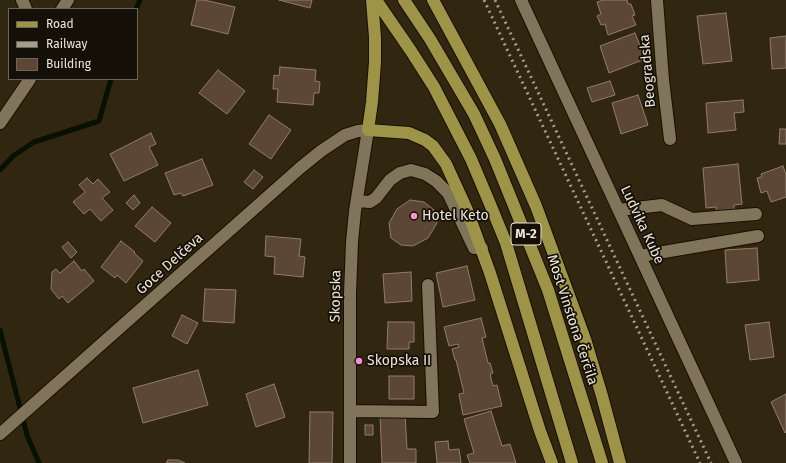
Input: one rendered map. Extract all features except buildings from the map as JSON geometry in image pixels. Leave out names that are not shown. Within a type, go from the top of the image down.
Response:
[{"type":"main road","points":[[372,0],[375,37],[375,62],[373,95],[368,130],[410,133],[425,140],[433,146],[452,174],[482,248],[540,431],[552,463]]},
{"type":"main road","name":"M-2","points":[[376,0],[434,87],[471,158],[506,243],[572,463]]},
{"type":"main road","name":"Most Vinstona Čerčila","points":[[404,0],[430,39],[474,114],[510,196],[548,290],[602,463]]},
{"type":"main road","points":[[433,0],[500,124],[534,199],[585,339],[620,463]]},
{"type":"street","name":"Ludvika Kube","points":[[521,0],[736,463]]},
{"type":"street","name":"Beogradska","points":[[657,0],[663,80],[670,139]]},
{"type":"street","points":[[0,123],[29,80]]},
{"type":"street","name":"Skopska","points":[[350,463],[352,242],[368,130]]},
{"type":"street","name":"Goce Delčeva","points":[[0,434],[321,151],[345,135],[368,130]]},
{"type":"street","points":[[357,201],[370,202],[376,198],[390,180],[400,173],[411,170],[425,174],[436,181],[448,193],[474,248],[482,248]]},
{"type":"street","points":[[619,210],[662,204],[692,219],[756,214]]},
{"type":"street","points":[[640,256],[758,236]]},
{"type":"street","points":[[350,411],[434,412],[428,285]]},
{"type":"waterway","points":[[136,8],[140,0]]},
{"type":"waterway","points":[[0,170],[13,156],[34,142],[99,121],[111,80]]},
{"type":"waterway","points":[[0,330],[27,435],[39,463]]},
{"type":"railway","points":[[484,0],[700,463]]},
{"type":"railway","points":[[495,0],[711,463]]},
{"type":"place","name":"Hotel Keto","points":[[414,216]]},
{"type":"place","name":"Skopska II","points":[[359,361]]}]
